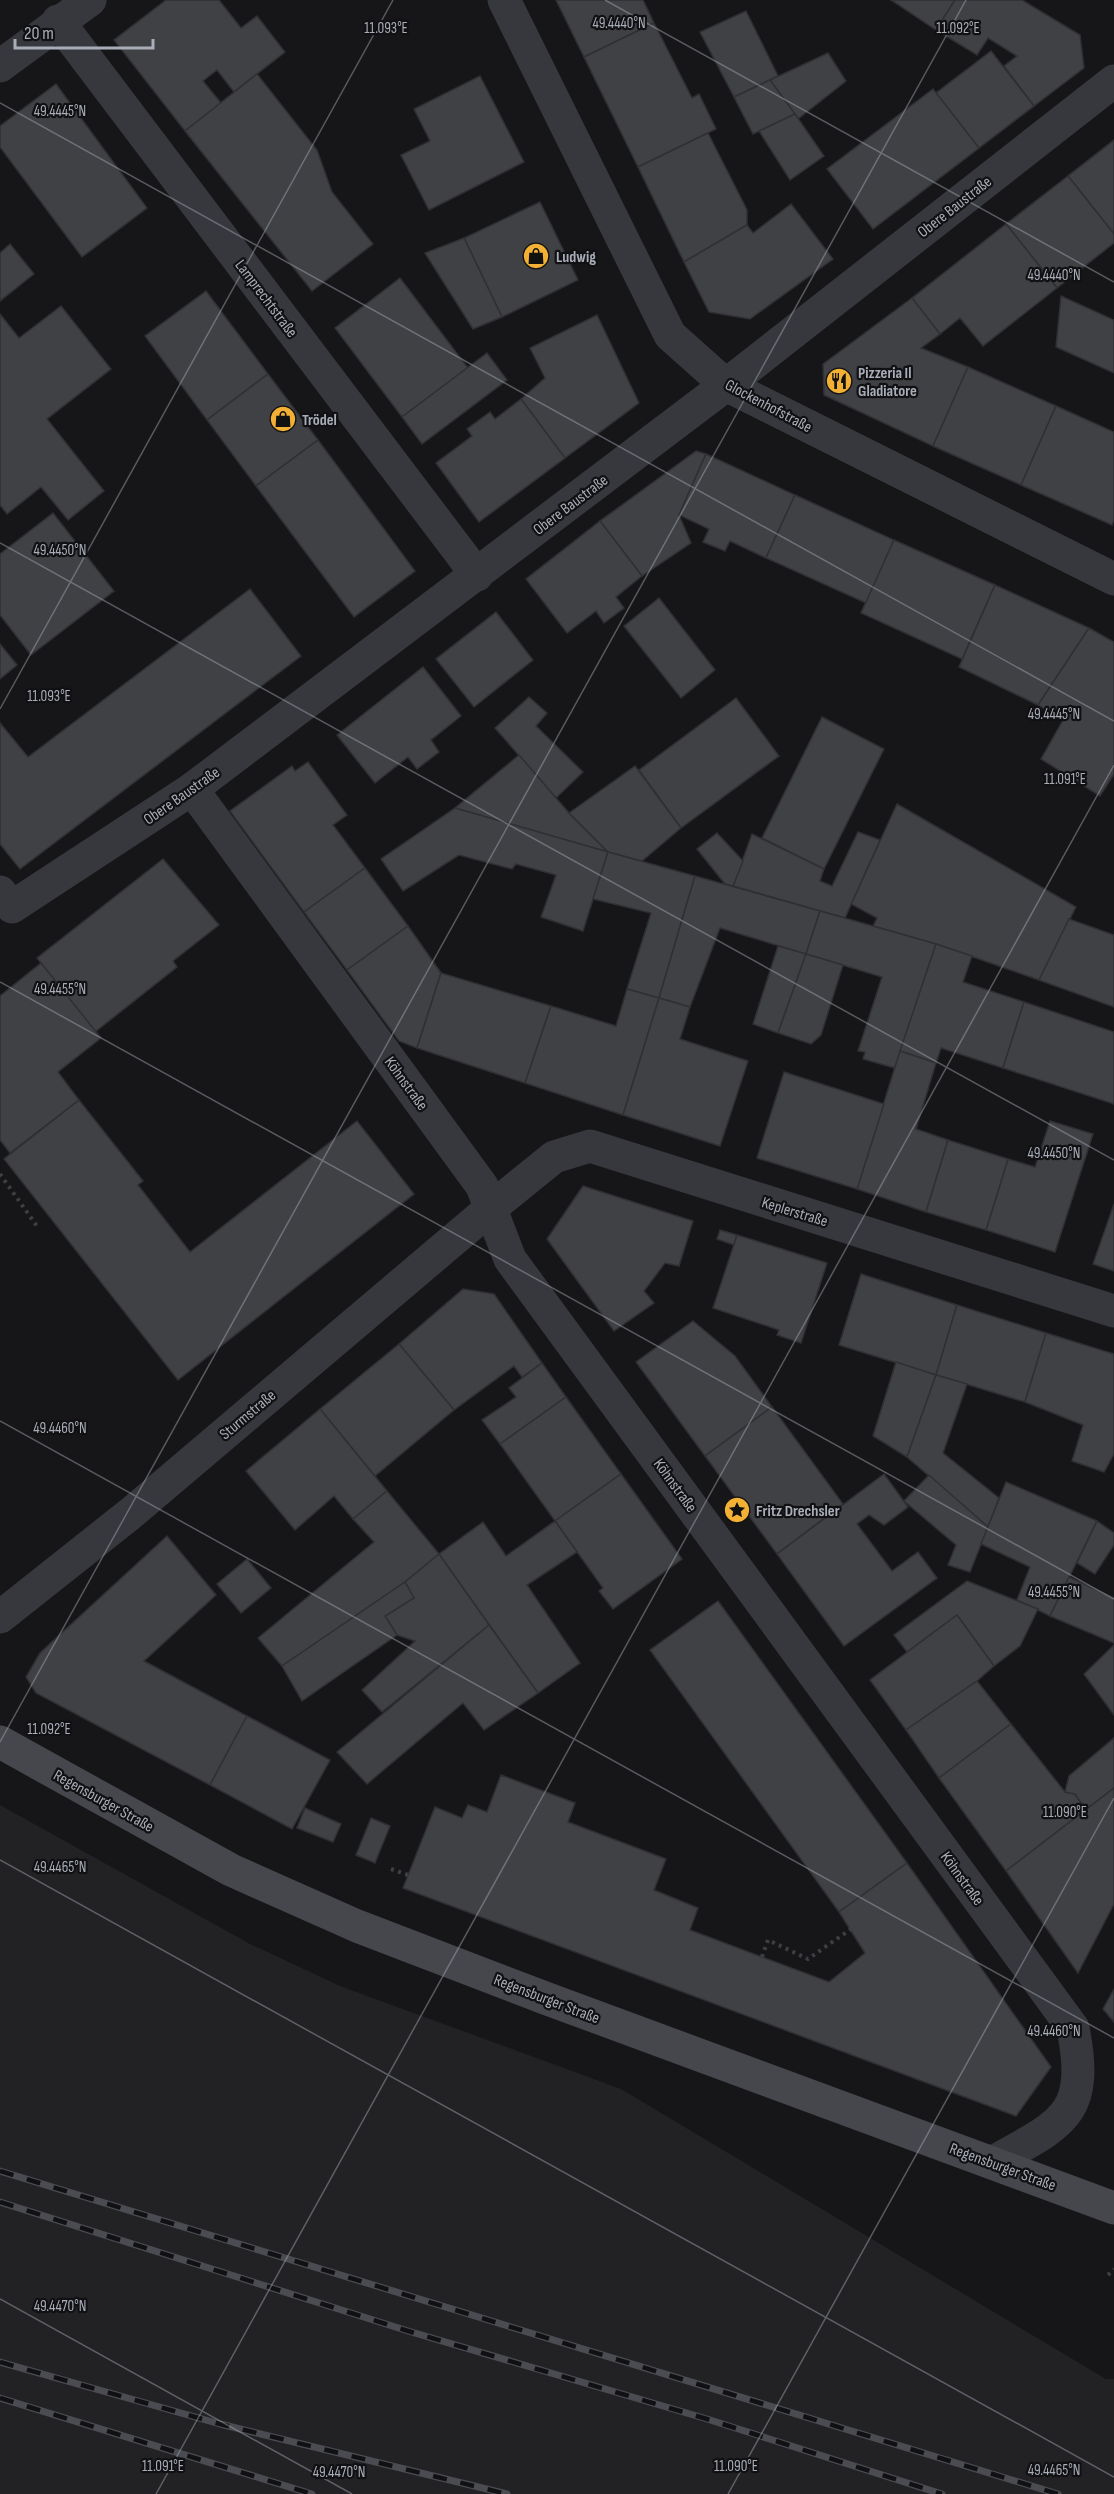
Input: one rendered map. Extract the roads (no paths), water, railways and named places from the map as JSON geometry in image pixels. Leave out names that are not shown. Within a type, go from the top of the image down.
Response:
[{"type":"main road","name":"Regensburger Straße","points":[[0,1742],[231,1870],[346,1921],[544,1998],[1114,2208]]},
{"type":"street","points":[[0,66],[58,21],[90,0]]},
{"type":"street","name":"Glockenhofstraße","points":[[504,0],[670,334],[726,385],[1114,579]]},
{"type":"street","name":"Lamprechtstraße","points":[[58,21],[477,575]]},
{"type":"street","name":"Obere Baustraße","points":[[6,899],[192,789],[726,385],[1114,81]]},
{"type":"street","name":"Köhnstraße","points":[[192,789],[482,1186],[510,1259],[1073,2028],[1079,2060],[1076,2098],[1061,2122],[993,2162]]},
{"type":"street","name":"Keplerstraße","points":[[491,1208],[554,1157],[590,1146],[1114,1311]]},
{"type":"street","name":"Sturmstraße","points":[[0,1617],[130,1514],[491,1208]]},
{"type":"railway","points":[[0,2171],[1058,2494]]},
{"type":"railway","points":[[0,2202],[408,2331],[707,2419],[942,2494]]},
{"type":"railway","points":[[0,2362],[220,2424],[507,2494]]},
{"type":"railway","points":[[0,2398],[312,2494]]},
{"type":"place","name":"Ludwig","points":[[536,256]]},
{"type":"place","name":"Pizzeria Il Gladiatore","points":[[839,381]]},
{"type":"place","name":"Trödel","points":[[283,419]]},
{"type":"place","name":"Fritz Drechsler","points":[[737,1510]]}]
